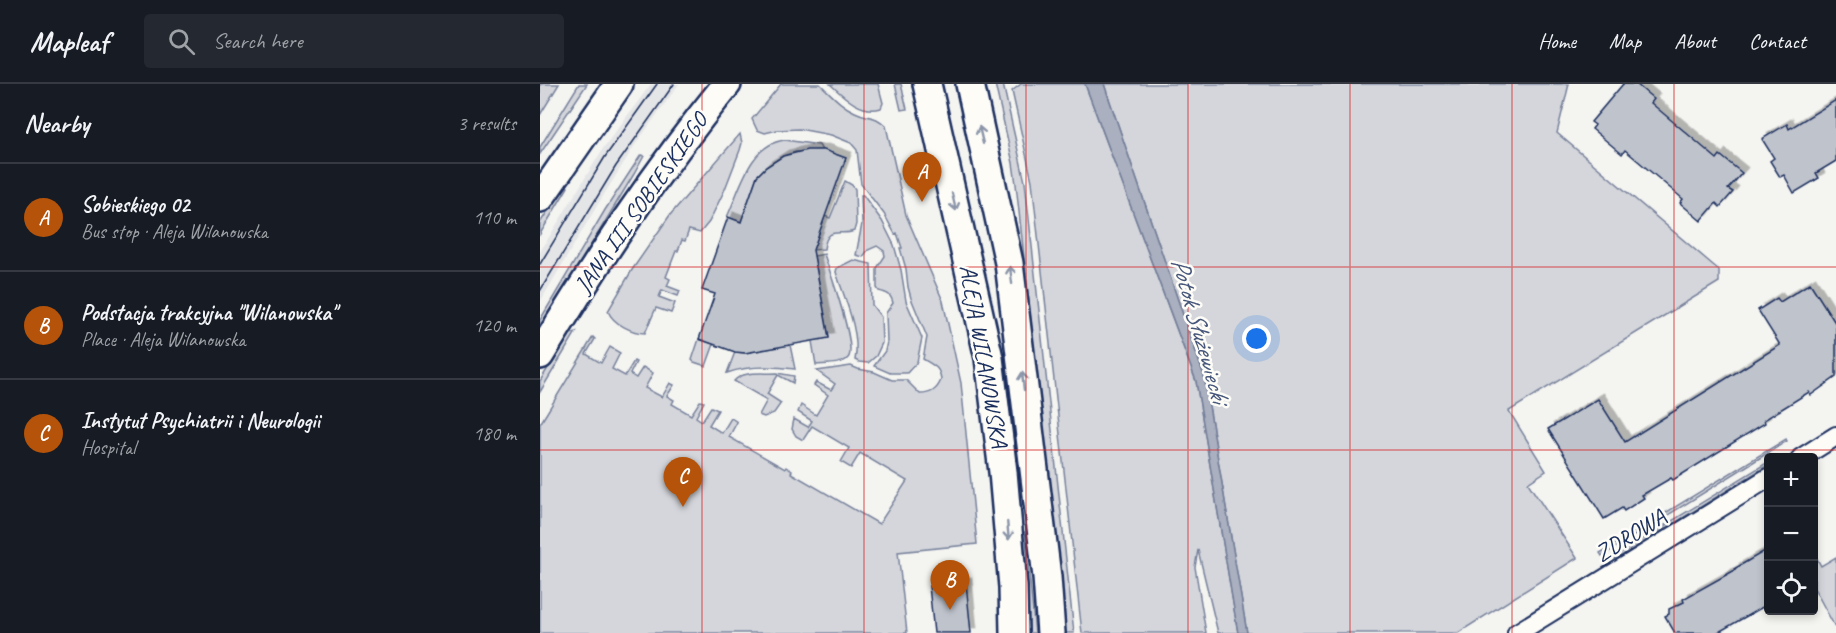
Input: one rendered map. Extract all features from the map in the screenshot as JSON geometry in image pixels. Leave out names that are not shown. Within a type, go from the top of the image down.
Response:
[{"type":"main road","points":[[580,139],[604,84]]},
{"type":"main road","points":[[540,198],[620,84]]},
{"type":"main road","name":"JANA III SOBIESKIEGO","points":[[540,355],[620,226],[672,153],[727,84]]},
{"type":"main road","name":"ALEJA WILANOWSKA","points":[[927,84],[989,358],[1004,484],[1013,586],[1014,633]]},
{"type":"main road","name":"ALEJA WILANOWSKA","points":[[970,84],[1010,263],[1047,577],[1051,633]]},
{"type":"street","points":[[1809,453],[1836,436]]},
{"type":"street","name":"ZDROWA","points":[[1517,633],[1764,480]]},
{"type":"shaded area","points":[[540,84],[559,84],[540,115]]},
{"type":"shaded area","points":[[579,84],[587,84],[540,154],[540,147]]},
{"type":"shaded area","points":[[651,84],[679,84],[635,145],[540,302],[540,252],[604,147]]},
{"type":"shaded area","points":[[781,84],[820,84],[845,106],[860,114],[875,118],[886,126],[906,215],[943,301],[961,383],[977,544],[898,552],[907,633],[540,633],[540,424],[593,337],[595,339],[586,354],[601,363],[610,347],[620,353],[612,369],[625,376],[634,361],[636,362],[630,374],[636,378],[643,367],[653,373],[645,388],[662,397],[670,383],[674,385],[667,396],[674,400],[672,404],[691,415],[700,401],[704,402],[696,417],[702,421],[711,407],[718,410],[709,425],[722,433],[731,418],[737,422],[729,437],[785,469],[786,467],[792,471],[791,473],[879,524],[907,481],[860,453],[851,468],[841,462],[849,448],[812,426],[803,440],[796,436],[792,429],[794,419],[808,427],[812,421],[798,412],[801,405],[816,415],[828,395],[814,385],[816,382],[831,390],[835,384],[817,371],[851,366],[892,380],[906,380],[920,394],[933,391],[941,380],[938,369],[923,359],[927,337],[911,298],[900,248],[902,248],[897,233],[895,234],[884,214],[861,184],[857,150],[851,143],[831,135],[799,129],[765,133],[757,130],[752,119]]},
{"type":"shaded area","points":[[830,84],[878,84],[883,103],[881,108],[867,109],[853,103]]},
{"type":"shaded area","points":[[895,84],[901,84],[907,109],[901,110]]},
{"type":"shaded area","points":[[995,84],[1003,84],[1025,182],[1074,633],[1065,633],[1016,184]]},
{"type":"shaded area","points":[[1021,84],[1085,84],[1196,381],[1238,633],[1218,633],[1198,550],[1195,567],[1206,633],[1082,633],[1032,181],[1012,91]]},
{"type":"shaded area","points":[[1104,84],[1569,84],[1557,133],[1719,270],[1719,282],[1509,411],[1546,471],[1528,483],[1577,558],[1458,633],[1247,633],[1204,376]]},
{"type":"shaded area","points":[[740,134],[742,143],[740,150],[709,222],[700,233],[689,230],[685,241],[682,240],[676,251],[666,277],[670,279],[667,286],[680,291],[678,296],[662,290],[659,297],[675,303],[671,313],[656,308],[645,333],[624,327],[614,320],[608,311],[632,270],[670,215]]},
{"type":"shaded area","points":[[785,140],[819,145],[822,150],[795,152],[783,156],[766,167],[757,176],[741,222],[727,217],[754,159],[773,143]]},
{"type":"shaded area","points":[[641,155],[644,156],[634,174],[540,329],[540,320],[605,210]]},
{"type":"shaded area","points":[[845,181],[855,189],[856,224],[854,231],[831,234],[828,236],[824,249],[813,250],[825,216],[830,218]]},
{"type":"shaded area","points":[[565,184],[568,187],[540,234],[540,223]]},
{"type":"shaded area","points":[[861,195],[882,221],[894,245],[906,301],[922,338],[917,362],[907,373],[890,373],[874,366],[885,351],[886,313],[893,303],[890,296],[877,288],[877,268],[885,256],[884,251],[877,246],[868,250],[863,257],[856,255],[862,224]]},
{"type":"shaded area","points":[[824,254],[846,325],[850,351],[848,358],[842,362],[816,365],[812,341],[829,338],[814,256]]},
{"type":"shaded area","points":[[853,260],[871,264],[872,305],[881,317],[882,343],[876,356],[868,363],[855,360],[854,327],[836,272],[837,268]]},
{"type":"shaded area","points":[[576,332],[540,392],[540,381],[568,335]]},
{"type":"shaded area","points":[[699,339],[714,344],[706,366],[692,360]]},
{"type":"shaded area","points":[[790,345],[795,369],[761,367],[727,373],[735,352],[745,353]]},
{"type":"shaded area","points":[[777,373],[794,376],[793,383],[778,375],[767,394],[781,403],[774,413],[764,417],[759,415],[767,400],[734,381],[748,374]]},
{"type":"shaded area","points":[[1786,439],[1787,441],[1764,453],[1764,455],[1602,556],[1600,553]]},
{"type":"shaded area","points":[[1764,464],[1764,467],[1618,558],[1610,559]]},
{"type":"shaded area","points":[[1023,532],[1025,532],[1035,633],[1028,633]]},
{"type":"shaded area","points":[[1836,557],[1836,629],[1818,595],[1818,560],[1821,566]]},
{"type":"water","points":[[1085,84],[1104,84],[1204,376],[1247,633],[1238,633],[1196,381]]},
{"type":"building","points":[[1623,84],[1636,84],[1654,99],[1651,103],[1717,159],[1720,155],[1742,173],[1728,189],[1733,192],[1720,207],[1716,203],[1701,221],[1680,203],[1683,199],[1625,150],[1622,154],[1592,129],[1595,125],[1591,122]]},
{"type":"building","points":[[1836,100],[1836,161],[1816,173],[1819,178],[1794,193],[1784,175],[1780,177],[1770,161],[1774,158],[1762,139],[1787,124],[1789,129]]},
{"type":"building","points":[[807,150],[824,150],[846,158],[813,250],[829,338],[745,353],[735,352],[699,339],[715,294],[702,290],[728,217],[741,222],[757,176],[766,167],[783,156]]},
{"type":"building","points":[[1810,283],[1836,324],[1836,377],[1811,395],[1809,392],[1764,420],[1765,423],[1673,480],[1671,478],[1642,495],[1644,498],[1624,511],[1622,508],[1604,519],[1548,429],[1598,399],[1625,442],[1780,345],[1758,310],[1777,298],[1780,302]]},
{"type":"building","points":[[1764,551],[1764,606],[1717,633],[1675,633],[1665,616],[1669,614],[1669,609],[1684,602],[1683,599]]},
{"type":"building","points":[[966,583],[971,633],[934,633],[929,586]]},
{"type":"tram line","points":[[540,264],[605,157],[657,84]]},
{"type":"tram line","points":[[540,291],[616,166],[674,84]]},
{"type":"place","name":"Sobieskiego 02","points":[[922,202]]},
{"type":"place","name":"Instytut Psychiatrii i Neurologii","points":[[683,507]]},
{"type":"place","name":"Podstacja trakcyjna \"Wilanowska\"","points":[[950,610]]},
{"type":"water label","name":"Potok Służewiecki","points":[[1200,330]]}]
